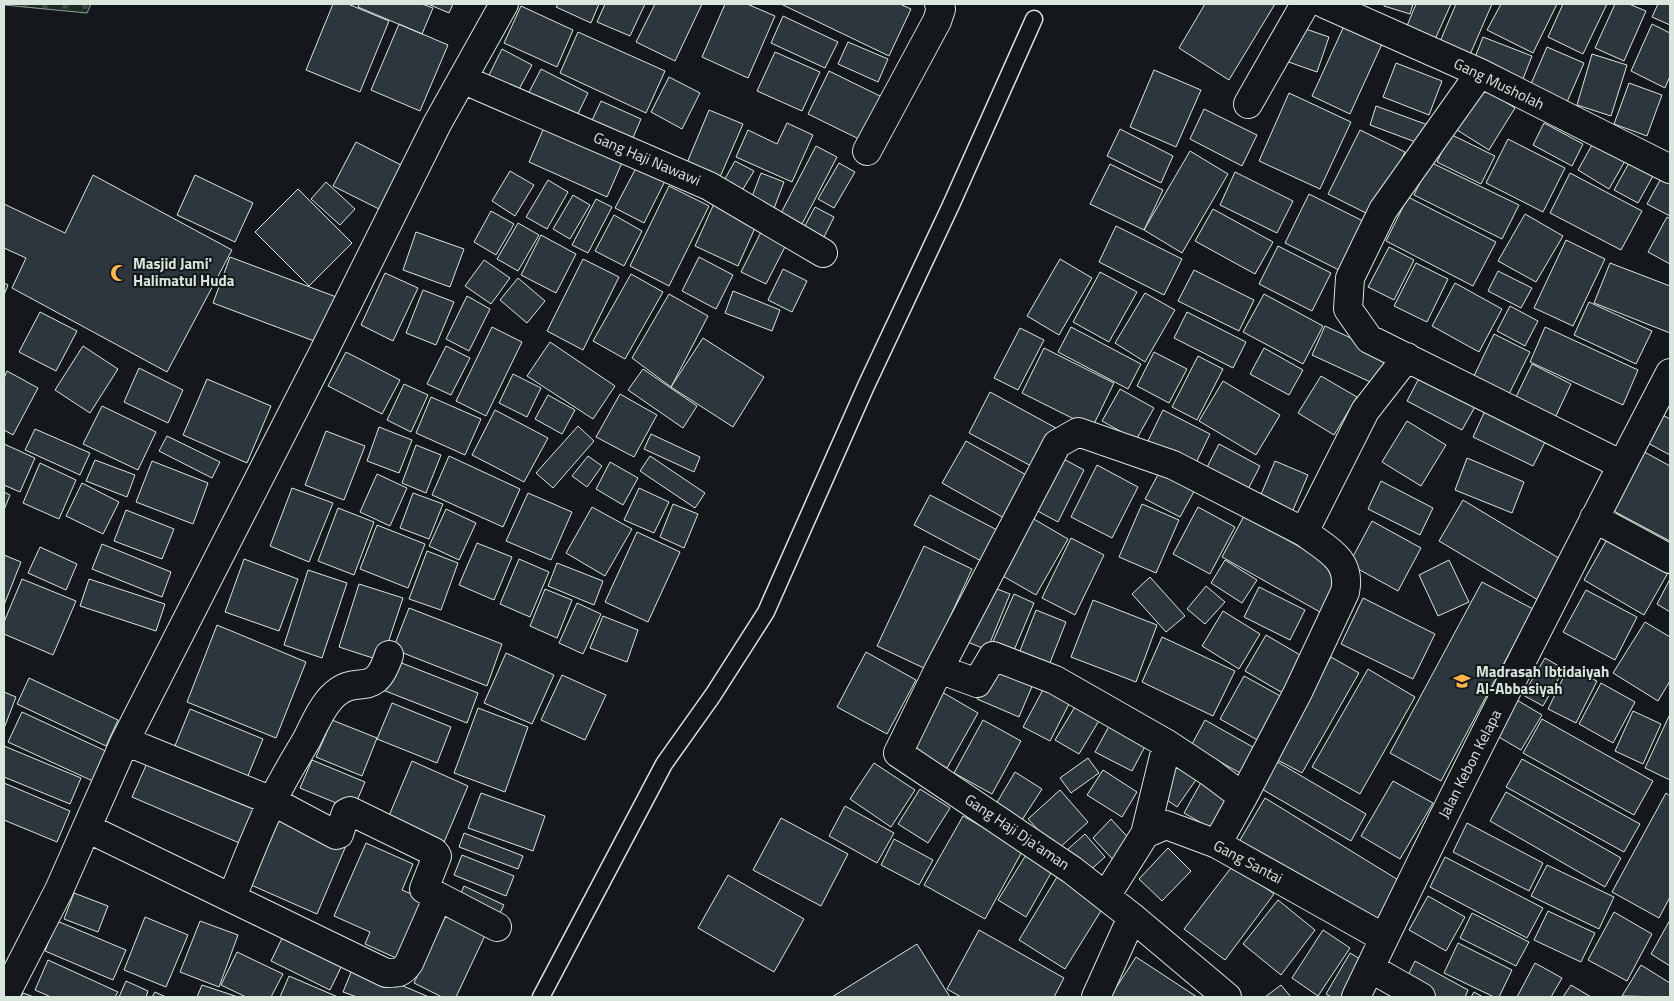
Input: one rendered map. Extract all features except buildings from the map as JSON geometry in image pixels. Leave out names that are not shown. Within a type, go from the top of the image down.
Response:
[{"type":"street","points":[[4,997],[59,890],[125,741],[322,355],[437,124],[504,4]]},
{"type":"street","points":[[867,151],[937,21],[941,9],[939,4]]},
{"type":"street","points":[[1248,104],[1305,4]]},
{"type":"street","name":"Gang Musholah","points":[[1325,4],[1480,73],[1670,169]]},
{"type":"street","points":[[1480,73],[1383,210],[1350,278],[1348,309],[1368,339],[1622,465]]},
{"type":"street","name":"Gang Haji Nawawi","points":[[462,79],[709,186],[823,253]]},
{"type":"street","points":[[1304,532],[1365,411],[1407,358]]},
{"type":"street","name":"Jalan Kebon Kelapa","points":[[1356,997],[1410,882],[1594,518],[1670,373]]},
{"type":"street","points":[[1218,844],[1298,692],[1345,592],[1347,575],[1339,560],[1324,544],[1304,532],[1173,465],[1078,432],[1057,444],[939,669],[977,683],[993,656],[1055,680],[1167,744],[1243,796]]},
{"type":"street","points":[[1594,518],[1670,559]]},
{"type":"street","points":[[232,897],[272,801],[322,712],[335,694],[350,687],[377,679],[382,674],[389,655]]},
{"type":"street","name":"Gang Haji Dja'aman","points":[[939,669],[898,753],[1072,870],[1132,916],[1226,997]]},
{"type":"street","points":[[125,741],[272,801],[336,836],[339,834],[346,813],[350,812],[434,852],[437,856],[424,889],[497,927]]},
{"type":"street","points":[[1106,896],[1145,834],[1167,744]]},
{"type":"street","name":"Gang Santai","points":[[1145,834],[1166,826],[1218,844],[1384,938]]},
{"type":"street","points":[[87,828],[386,973],[398,973],[405,970],[410,963],[438,897]]},
{"type":"street","points":[[1096,997],[1132,916]]},
{"type":"street","points":[[1370,968],[1421,997]]},
{"type":"lane","points":[[541,997],[664,764],[713,695],[766,612],[866,386],[951,206],[1034,19]]},
{"type":"green space","points":[[4,4],[91,4],[87,13]]},
{"type":"place","name":"Masjid Jami' Halimatul Huda","points":[[119,273]]},
{"type":"place","name":"Madrasah Ibtidaiyah Al-Abbasiyah","points":[[1462,681]]}]
